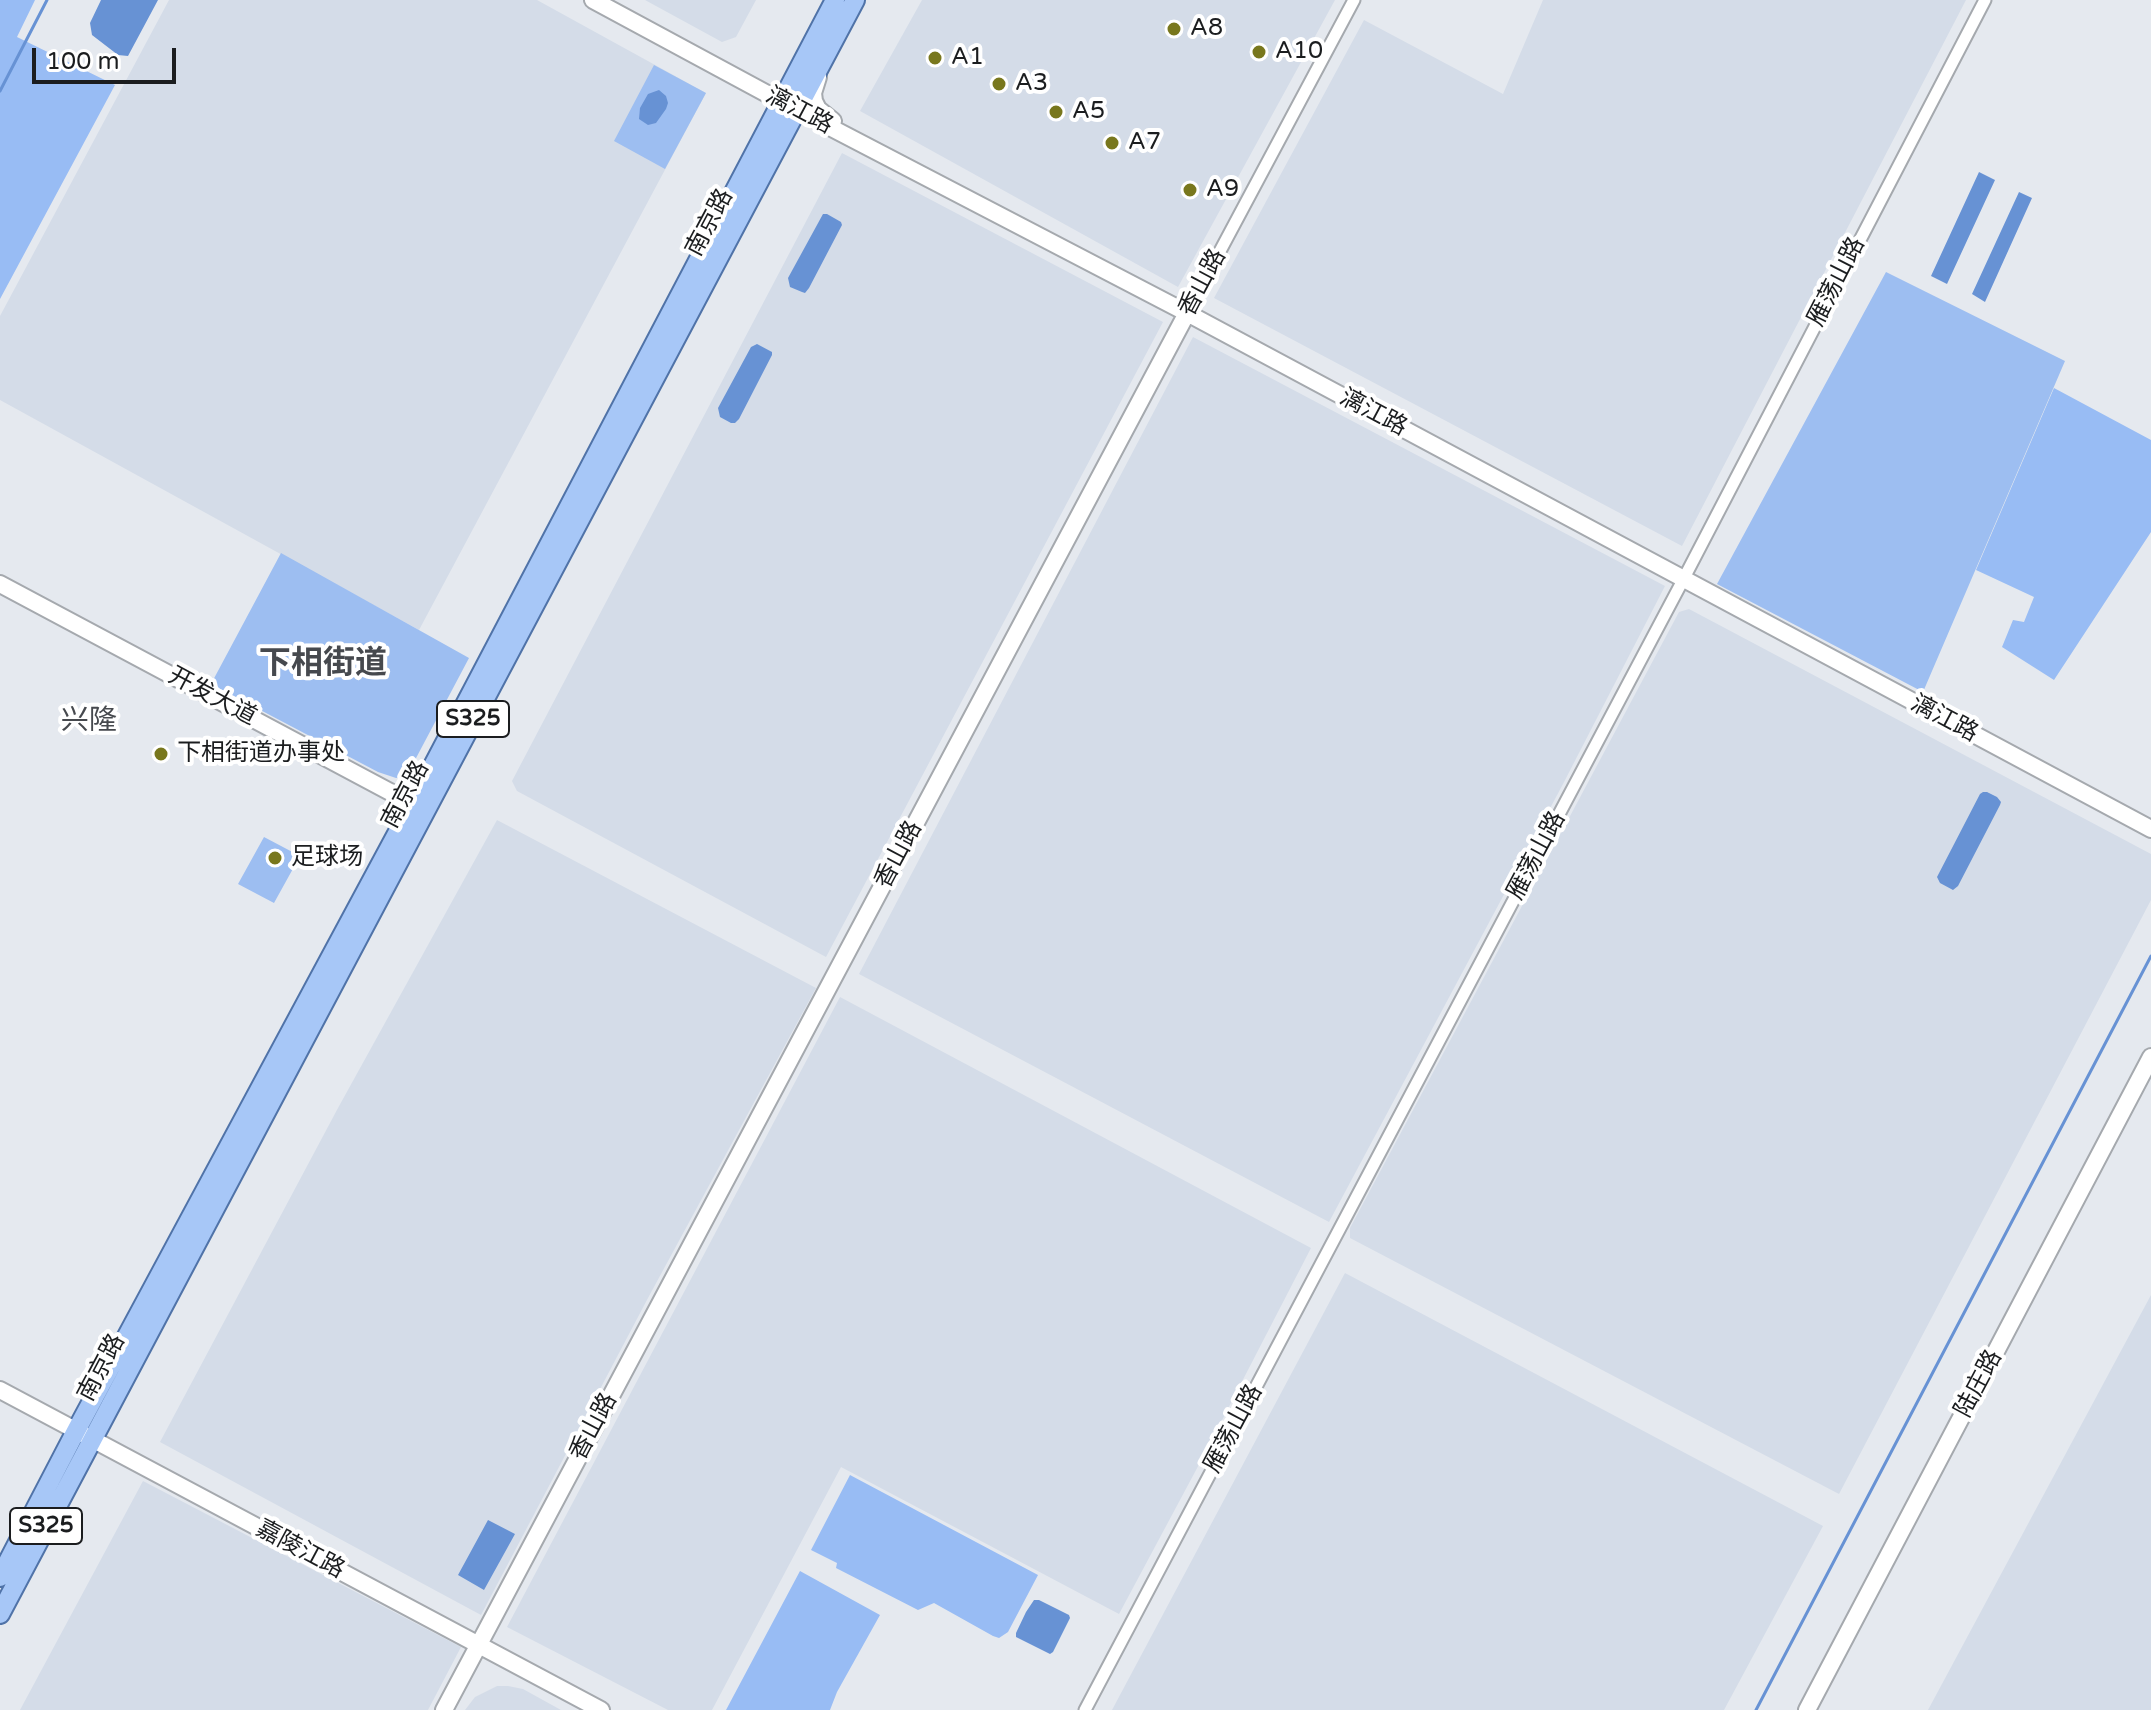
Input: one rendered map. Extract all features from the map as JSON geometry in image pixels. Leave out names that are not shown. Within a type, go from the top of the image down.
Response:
[{"type":"main road","name":"南京路","points":[[0,1577],[84,1435],[419,807],[789,106],[835,0]]},
{"type":"main road","name":"南京路","points":[[789,106],[824,59],[855,0]]},
{"type":"main road","name":"南京路","points":[[0,1614],[84,1435]]},
{"type":"street","name":"漓江路","points":[[593,0],[789,106],[1187,313],[2151,829]]},
{"type":"street","name":"香山路","points":[[444,1710],[1354,0]]},
{"type":"street","name":"雁荡山路","points":[[1085,1710],[1683,580],[1985,0]]},
{"type":"street","points":[[824,59],[813,93],[818,109],[880,153]]},
{"type":"street","name":"开发大道","points":[[0,584],[419,807]]},
{"type":"street","name":"陆庄路","points":[[1807,1710],[2151,1057]]},
{"type":"street","name":"嘉陵江路","points":[[0,1390],[601,1710]]},
{"type":"shaded area","points":[[0,0],[35,0],[17,37],[115,85],[0,299]]},
{"type":"shaded area","points":[[101,0],[158,0],[128,56],[118,55],[92,35],[90,23]]},
{"type":"shaded area","points":[[169,0],[537,0],[706,93],[419,630],[0,400],[0,316]]},
{"type":"shaded area","points":[[645,0],[756,0],[736,37],[722,42]]},
{"type":"shaded area","points":[[922,0],[1335,0],[1178,287],[860,111]]},
{"type":"shaded area","points":[[1543,0],[1966,0],[1682,546],[1214,298],[1364,20],[1503,94]]},
{"type":"shaded area","points":[[654,65],[706,93],[665,169],[614,141]]},
{"type":"shaded area","points":[[659,90],[668,103],[656,123],[648,125],[639,119],[640,108],[648,94]]},
{"type":"shaded area","points":[[842,153],[1163,322],[826,957],[517,791],[512,781]]},
{"type":"shaded area","points":[[1979,172],[1995,180],[1947,284],[1931,276]]},
{"type":"shaded area","points":[[2019,192],[2032,198],[1985,302],[1972,294]]},
{"type":"shaded area","points":[[823,214],[842,225],[805,293],[790,287],[788,278]]},
{"type":"shaded area","points":[[1886,272],[2065,361],[1923,692],[1717,584]]},
{"type":"shaded area","points":[[1193,337],[1665,586],[1329,1222],[859,974]]},
{"type":"shaded area","points":[[757,344],[772,352],[772,355],[739,419],[731,423],[720,417],[718,408],[751,347]]},
{"type":"shaded area","points":[[2054,388],[2151,440],[2151,532],[2054,680],[2002,647],[2013,620],[2024,622],[2034,597],[1976,570]]},
{"type":"shaded area","points":[[281,553],[469,658],[406,777],[396,778],[378,772],[211,684]]},
{"type":"shaded area","points":[[1689,609],[2151,854],[2151,900],[1839,1494],[1350,1238],[1350,1228],[1679,612]]},
{"type":"shaded area","points":[[1983,792],[1997,797],[2001,802],[1958,886],[1953,890],[1940,883],[1937,877]]},
{"type":"shaded area","points":[[497,820],[816,988],[481,1615],[160,1442],[338,1108]]},
{"type":"shaded area","points":[[264,837],[300,856],[274,903],[238,884]]},
{"type":"shaded area","points":[[840,997],[1311,1248],[1119,1614],[841,1467],[712,1710],[668,1710],[507,1627]]},
{"type":"shaded area","points":[[1345,1273],[1823,1526],[1724,1710],[1112,1710]]},
{"type":"shaded area","points":[[2151,1295],[2151,1710],[1928,1710]]},
{"type":"shaded area","points":[[850,1475],[1038,1575],[1008,1632],[999,1638],[993,1636],[934,1603],[918,1610],[836,1568],[837,1563],[811,1550]]},
{"type":"shaded area","points":[[143,1481],[461,1647],[428,1710],[20,1710]]},
{"type":"shaded area","points":[[488,1520],[515,1534],[484,1590],[458,1575]]},
{"type":"shaded area","points":[[800,1571],[880,1615],[830,1710],[726,1710]]},
{"type":"shaded area","points":[[1034,1600],[1070,1618],[1050,1654],[1016,1637]]},
{"type":"shaded area","points":[[497,1686],[523,1689],[561,1710],[465,1710],[475,1697]]},
{"type":"waterway","points":[[0,91],[47,0]]},
{"type":"waterway","points":[[1756,1710],[2151,956]]},
{"type":"place","name":"A8","points":[[1174,29]]},
{"type":"place","name":"A10","points":[[1259,52]]},
{"type":"place","name":"A1","points":[[935,58]]},
{"type":"place","name":"A3","points":[[999,84]]},
{"type":"place","name":"A5","points":[[1056,112]]},
{"type":"place","name":"A7","points":[[1112,143]]},
{"type":"place","name":"A9","points":[[1190,190]]},
{"type":"place","name":"下相街道办事处","points":[[161,754]]},
{"type":"place","name":"足球场","points":[[275,858]]},
{"type":"district","name":"下相街道","points":[[323,665]]},
{"type":"district","name":"兴隆","points":[[89,722]]}]
